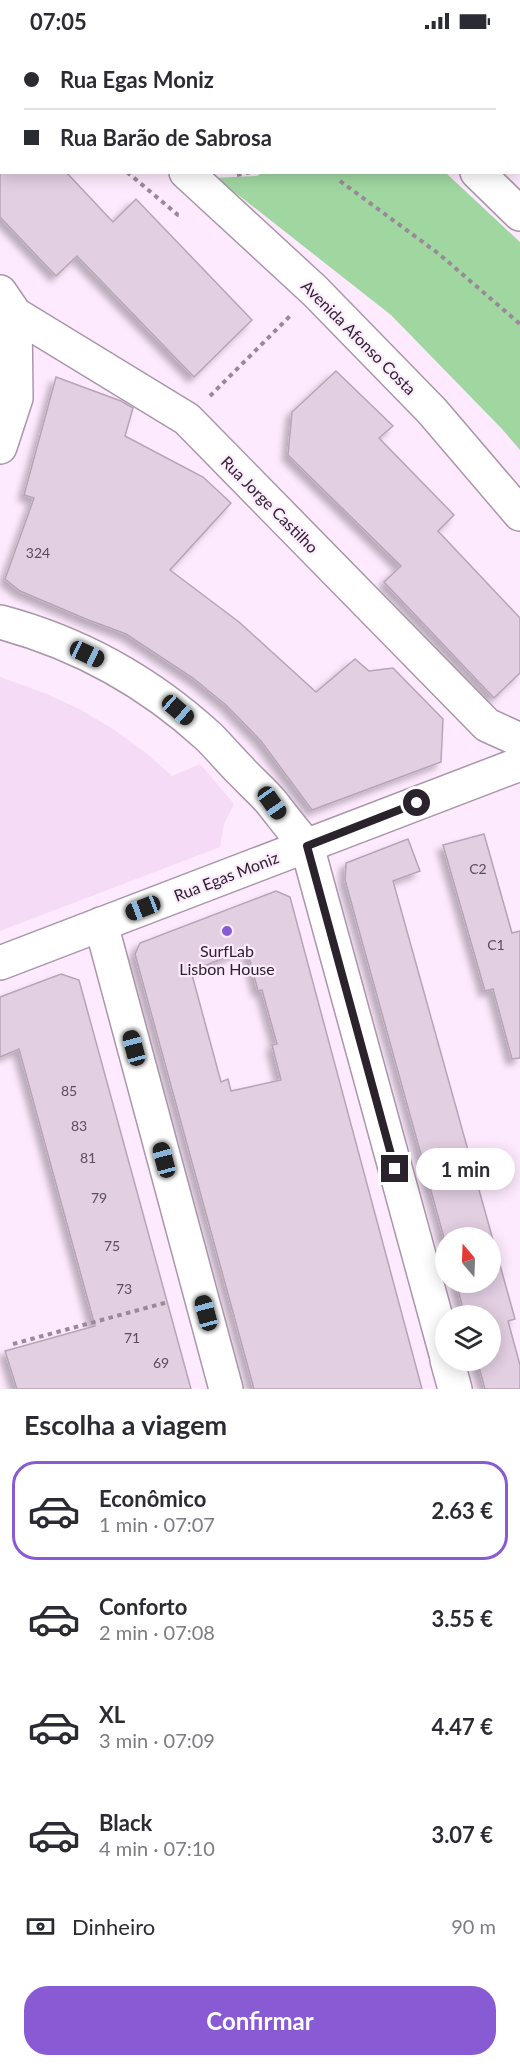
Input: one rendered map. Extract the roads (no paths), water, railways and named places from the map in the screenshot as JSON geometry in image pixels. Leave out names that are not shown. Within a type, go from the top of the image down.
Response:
[{"type":"street","name":"Avenida Afonso Costa","points":[[188,174],[315,291],[432,411],[520,514]]},
{"type":"street","points":[[479,174],[520,214]]},
{"type":"street","points":[[8,303],[16,398]]},
{"type":"street","name":"Rua Jorge Castilho","points":[[8,303],[52,336],[187,419],[487,725],[520,740]]},
{"type":"street","points":[[0,447],[16,398],[52,336]]},
{"type":"street","points":[[0,622],[58,641],[106,663],[143,685],[178,710],[211,739],[272,803],[307,846],[435,1314]]},
{"type":"street","name":"Rua Egas Moniz","points":[[0,963],[520,764]]},
{"type":"street","points":[[101,924],[226,1389]]},
{"type":"street","points":[[450,1371],[455,1389]]},
{"type":"place","name":"SurfLab Lisbon House","points":[[227,931]]}]
